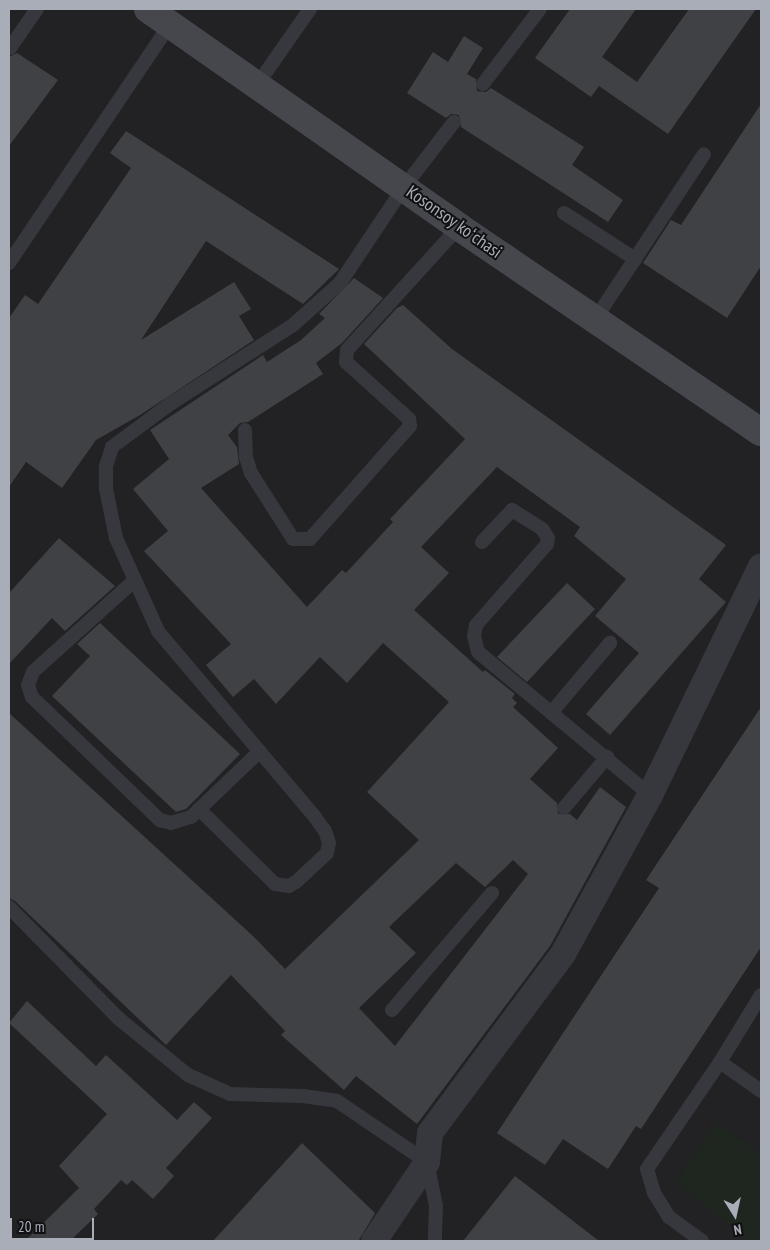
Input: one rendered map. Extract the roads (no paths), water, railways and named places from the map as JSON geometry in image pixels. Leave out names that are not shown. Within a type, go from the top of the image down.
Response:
[{"type":"main road","name":"Kosonsoy koʻchasi","points":[[159,16],[459,226],[761,432]]},
{"type":"street","points":[[374,1241],[427,1162],[430,1133],[563,954],[650,795],[761,566]]},
{"type":"lane","points":[[10,48],[37,9]]},
{"type":"lane","points":[[257,85],[310,9]]},
{"type":"lane","points":[[483,84],[540,9]]},
{"type":"lane","points":[[9,263],[159,16]]},
{"type":"lane","points":[[199,808],[275,884],[290,886],[327,853],[329,843],[325,831],[260,750],[158,631],[116,538],[106,489],[106,466],[112,447],[170,404],[293,325],[320,302],[358,260],[404,187],[454,122]]},
{"type":"lane","points":[[596,318],[704,154]]},
{"type":"lane","points":[[564,213],[635,259]]},
{"type":"lane","points":[[245,430],[246,457],[251,473],[293,539],[310,539],[410,426],[409,419],[346,362],[347,350],[459,226]]},
{"type":"lane","points":[[482,542],[512,510],[546,533],[547,544],[476,624],[474,636],[478,652],[650,795]]},
{"type":"lane","points":[[134,580],[34,672],[28,685],[29,692],[160,820],[182,822],[260,750]]},
{"type":"lane","points":[[551,713],[610,643]]},
{"type":"lane","points":[[564,808],[606,757]]},
{"type":"lane","points":[[392,1010],[492,893]]},
{"type":"lane","points":[[9,907],[118,1018],[188,1075],[230,1094],[303,1096],[337,1101],[427,1162],[436,1206],[435,1241]]},
{"type":"lane","points":[[702,1241],[669,1217],[654,1193],[647,1169],[720,1062],[761,995]]},
{"type":"lane","points":[[720,1062],[761,1091]]}]
